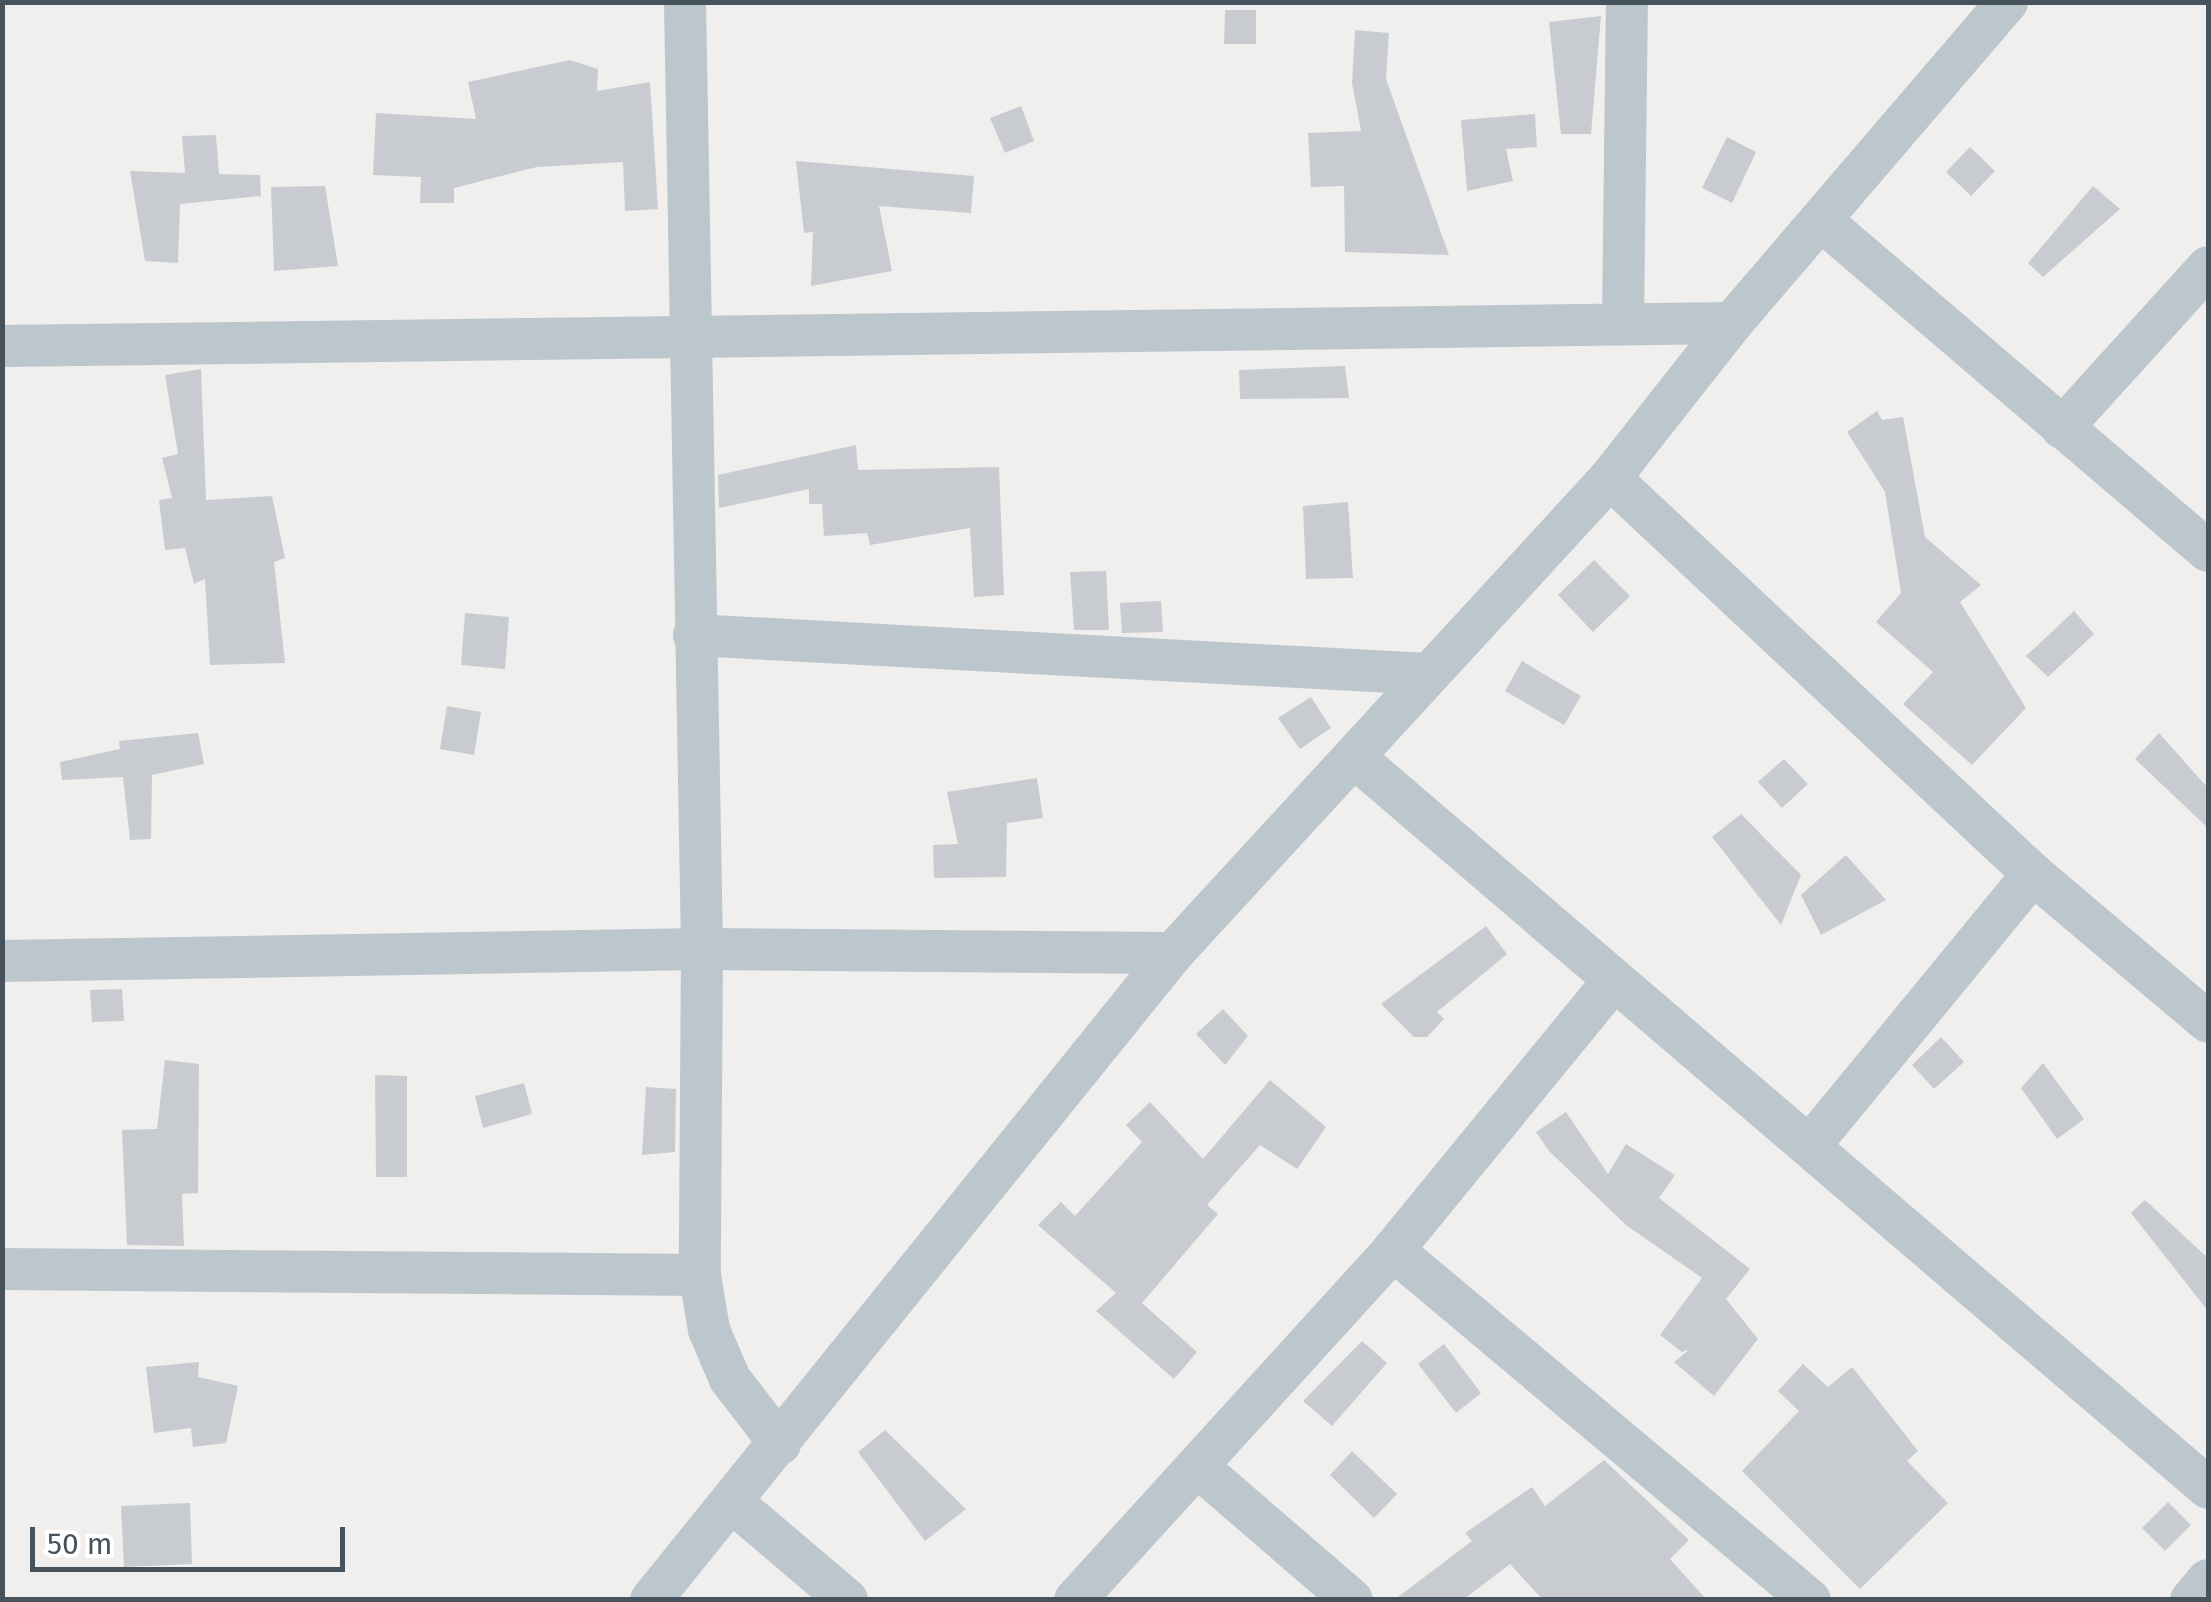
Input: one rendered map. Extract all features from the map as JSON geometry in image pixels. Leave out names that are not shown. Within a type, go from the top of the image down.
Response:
[{"type":"street","points":[[685,2],[702,949],[700,1275],[730,1379],[780,1444]]},
{"type":"street","points":[[1623,321],[1626,2]]},
{"type":"street","points":[[651,1600],[1173,953],[1610,478],[1732,322],[1823,222],[2007,2]]},
{"type":"street","points":[[1823,222],[2208,550]]},
{"type":"street","points":[[2062,428],[2208,267]]},
{"type":"street","points":[[2,346],[688,331],[1732,322]]},
{"type":"street","points":[[1610,478],[2032,874],[2208,1022]]},
{"type":"street","points":[[694,635],[1428,674]]},
{"type":"street","points":[[1354,757],[1611,984],[1812,1143],[2208,1488]]},
{"type":"street","points":[[1812,1143],[2032,874]]},
{"type":"street","points":[[2,962],[702,949],[1173,953]]},
{"type":"street","points":[[1075,1600],[1393,1250],[1611,984]]},
{"type":"street","points":[[1393,1250],[1810,1600]]},
{"type":"street","points":[[2,1270],[700,1275]]},
{"type":"street","points":[[1198,1467],[1352,1600]]},
{"type":"street","points":[[732,1502],[848,1600]]},
{"type":"street","points":[[2191,1600],[2208,1580]]},
{"type":"building","points":[[1225,10],[1256,10],[1256,44],[1224,44]]},
{"type":"building","points":[[1601,16],[1591,134],[1561,134],[1549,22]]},
{"type":"building","points":[[1355,30],[1389,33],[1386,79],[1449,255],[1345,252],[1344,186],[1311,187],[1308,133],[1361,131],[1352,83]]},
{"type":"building","points":[[570,60],[598,69],[597,91],[650,82],[658,209],[625,211],[623,162],[537,167],[454,188],[454,203],[420,203],[421,177],[373,175],[376,113],[476,119],[468,82]]},
{"type":"building","points":[[1021,106],[1034,141],[1005,153],[990,118]]},
{"type":"building","points":[[1535,114],[1537,147],[1506,149],[1513,181],[1467,191],[1461,120]]},
{"type":"building","points":[[216,135],[219,174],[260,175],[261,196],[180,204],[178,263],[145,261],[130,171],[185,173],[182,136]]},
{"type":"building","points":[[1727,137],[1756,152],[1732,203],[1702,188]]},
{"type":"building","points":[[1970,147],[1995,171],[1971,196],[1946,172]]},
{"type":"building","points":[[796,161],[974,176],[971,213],[879,206],[892,271],[811,286],[813,232],[804,233]]},
{"type":"building","points":[[325,186],[338,266],[274,271],[271,187]]},
{"type":"building","points":[[2093,186],[2120,209],[2043,277],[2028,263]]},
{"type":"building","points":[[1345,366],[1349,398],[1240,399],[1239,370]]},
{"type":"building","points":[[201,369],[206,500],[272,496],[285,558],[274,562],[285,663],[210,665],[205,579],[194,584],[185,548],[165,550],[159,500],[172,498],[162,458],[178,454],[165,375]]},
{"type":"building","points":[[1877,411],[1882,420],[1903,417],[1925,537],[1981,585],[1960,602],[2026,708],[1972,765],[1903,704],[1933,672],[1876,622],[1901,593],[1885,492],[1847,432]]},
{"type":"building","points":[[856,445],[858,470],[999,467],[1004,595],[974,597],[970,528],[870,545],[867,533],[824,536],[822,504],[809,504],[809,489],[719,508],[718,475]]},
{"type":"building","points":[[1348,502],[1353,578],[1306,579],[1303,506]]},
{"type":"building","points":[[1594,560],[1630,596],[1593,632],[1558,595]]},
{"type":"building","points":[[1106,571],[1109,630],[1074,630],[1070,572]]},
{"type":"building","points":[[1161,601],[1163,632],[1122,633],[1120,603]]},
{"type":"building","points":[[2074,611],[2094,634],[2048,677],[2026,656]]},
{"type":"building","points":[[465,613],[509,617],[505,669],[461,665]]},
{"type":"building","points":[[1522,661],[1581,696],[1564,725],[1505,691]]},
{"type":"building","points":[[1311,697],[1331,728],[1300,749],[1278,718]]},
{"type":"building","points":[[447,706],[481,712],[474,755],[440,749]]},
{"type":"building","points":[[198,733],[204,764],[152,775],[151,839],[130,840],[123,777],[62,780],[60,762],[120,749],[119,741]]},
{"type":"building","points":[[2159,733],[2208,788],[2208,828],[2135,759]]},
{"type":"building","points":[[1784,759],[1808,784],[1782,808],[1758,782]]},
{"type":"building","points":[[1037,778],[1043,818],[1007,823],[1006,877],[934,878],[933,845],[958,844],[947,792]]},
{"type":"building","points":[[1741,814],[1801,875],[1781,925],[1712,837]]},
{"type":"building","points":[[1846,855],[1886,900],[1821,935],[1801,895]]},
{"type":"building","points":[[1486,926],[1507,954],[1437,1012],[1444,1019],[1427,1037],[1414,1037],[1381,1004]]},
{"type":"building","points":[[122,989],[124,1021],[92,1022],[90,990]]},
{"type":"building","points":[[1223,1009],[1248,1036],[1225,1065],[1196,1034]]},
{"type":"building","points":[[1941,1037],[1964,1062],[1934,1089],[1912,1065]]},
{"type":"building","points":[[165,1060],[199,1064],[198,1193],[182,1194],[184,1246],[127,1245],[122,1130],[157,1129]]},
{"type":"building","points":[[2043,1063],[2084,1119],[2057,1139],[2021,1088]]},
{"type":"building","points":[[375,1075],[407,1076],[407,1177],[376,1177]]},
{"type":"building","points":[[1270,1080],[1326,1127],[1297,1169],[1260,1145],[1207,1205],[1218,1214],[1142,1303],[1197,1352],[1174,1379],[1096,1311],[1116,1293],[1038,1225],[1061,1202],[1075,1216],[1142,1142],[1126,1125],[1150,1102],[1203,1159]]},
{"type":"building","points":[[524,1083],[532,1114],[483,1128],[475,1096]]},
{"type":"building","points":[[646,1087],[676,1089],[675,1152],[642,1155]]},
{"type":"building","points":[[1566,1112],[1608,1174],[1626,1144],[1675,1175],[1659,1198],[1750,1269],[1726,1299],[1758,1339],[1714,1396],[1674,1362],[1690,1349],[1682,1352],[1660,1335],[1702,1278],[1626,1225],[1549,1151],[1536,1132]]},
{"type":"building","points":[[2145,1200],[2208,1258],[2208,1311],[2131,1213]]},
{"type":"building","points":[[1362,1341],[1387,1363],[1332,1426],[1303,1401]]},
{"type":"building","points":[[1444,1344],[1481,1393],[1456,1413],[1418,1364]]},
{"type":"building","points":[[199,1362],[198,1377],[238,1386],[226,1443],[193,1447],[191,1428],[154,1433],[146,1367]]},
{"type":"building","points":[[1803,1364],[1828,1387],[1852,1367],[1918,1451],[1907,1461],[1948,1503],[1860,1589],[1742,1471],[1799,1411],[1778,1391]]},
{"type":"building","points":[[885,1430],[966,1509],[925,1541],[858,1452]]},
{"type":"building","points":[[1352,1451],[1397,1494],[1374,1518],[1330,1475]]},
{"type":"building","points":[[1604,1460],[1689,1540],[1670,1559],[1707,1600],[1543,1600],[1510,1564],[1463,1600],[1394,1600],[1472,1541],[1465,1533],[1532,1487],[1545,1506]]},
{"type":"building","points":[[2168,1502],[2191,1525],[2165,1551],[2142,1528]]},
{"type":"building","points":[[190,1503],[192,1564],[124,1567],[121,1506]]}]
